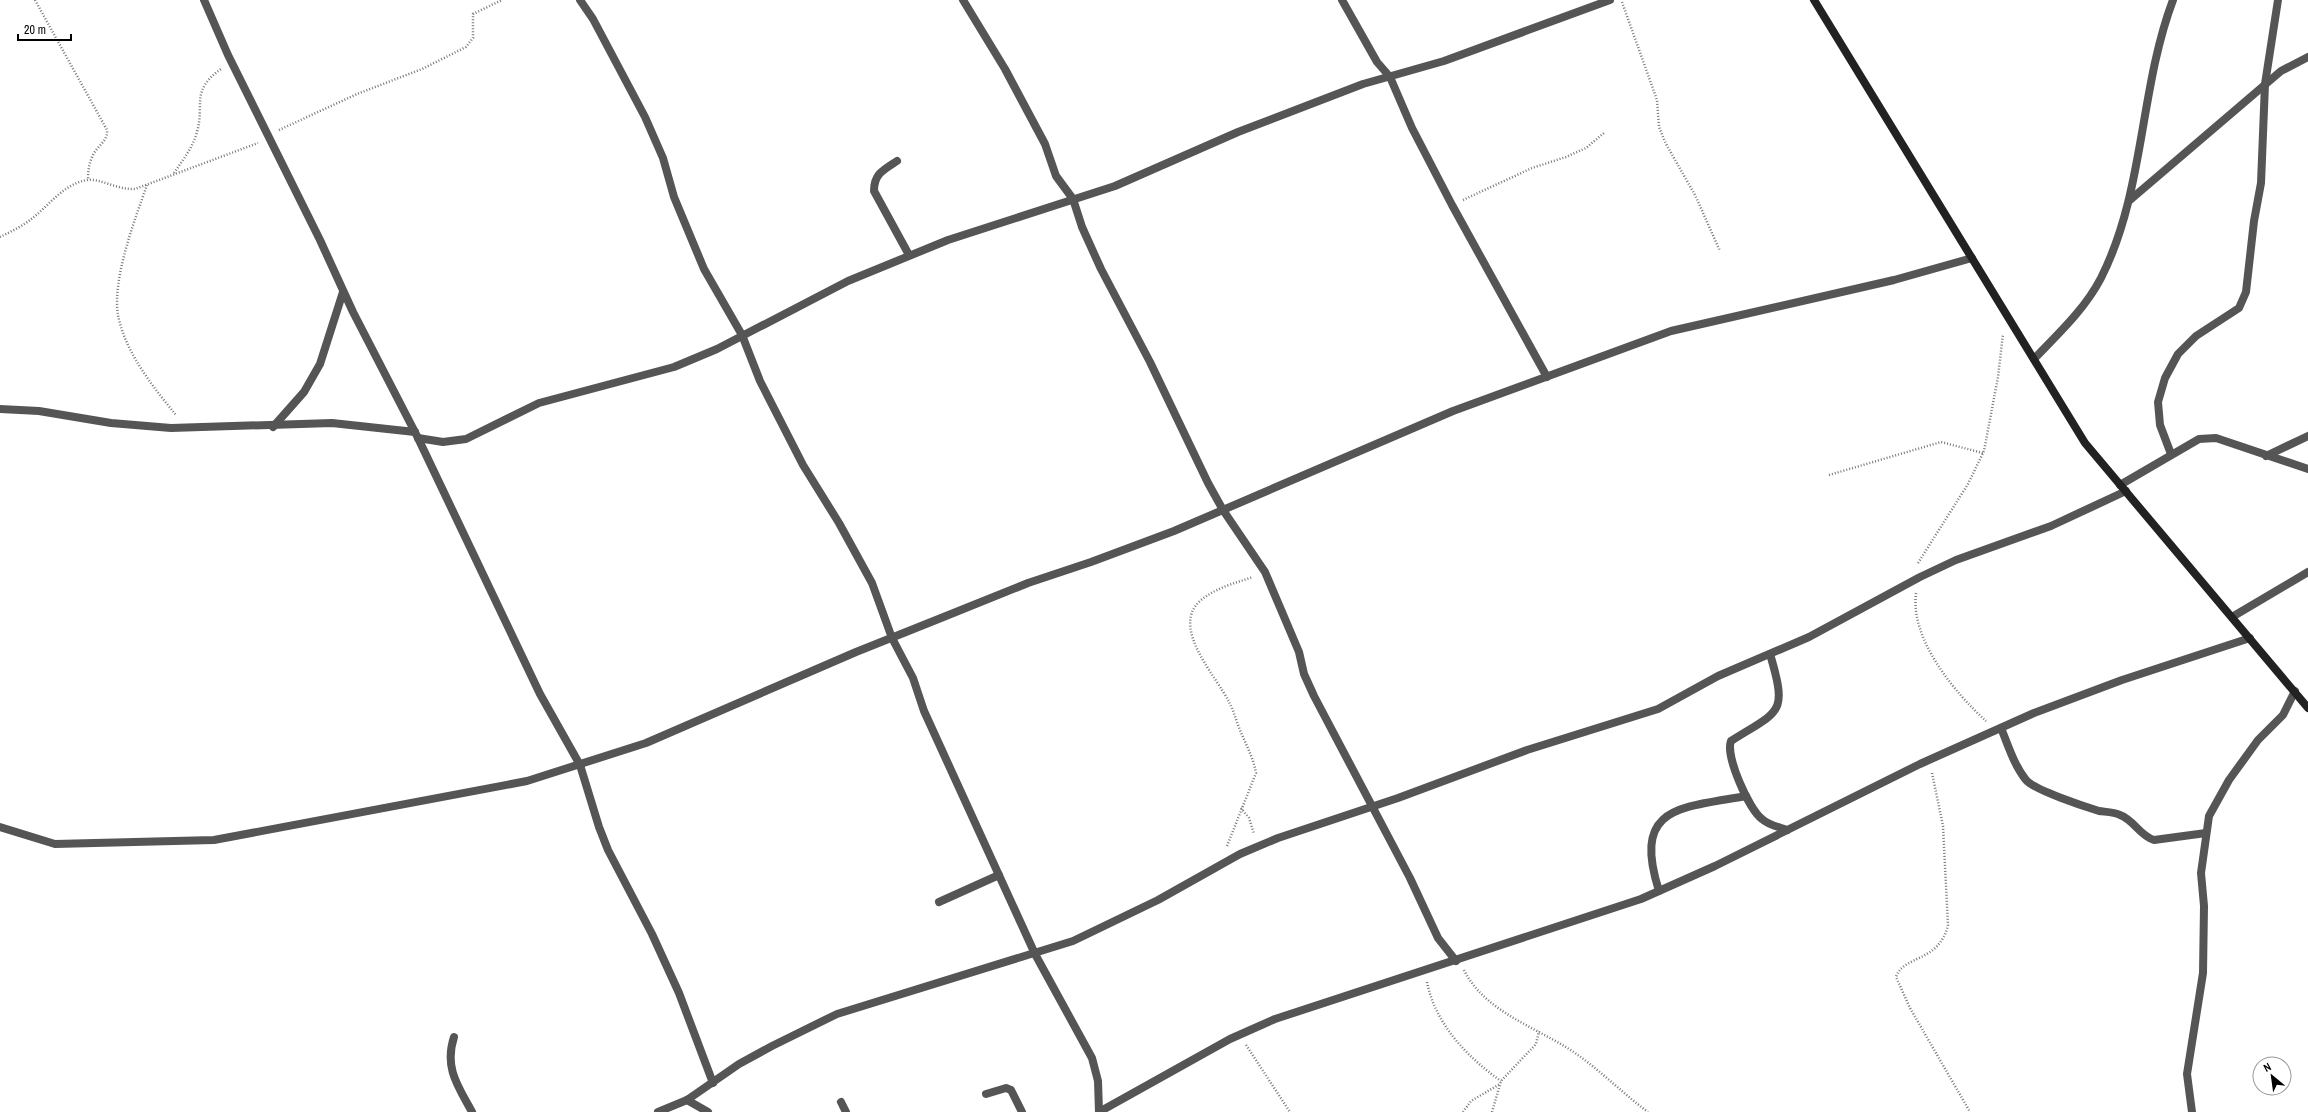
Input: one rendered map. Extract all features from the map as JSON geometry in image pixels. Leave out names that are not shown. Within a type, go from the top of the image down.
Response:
[{"type":"street","points":[[204,0],[231,62],[320,240],[343,292],[417,435],[540,694],[580,765],[606,844],[652,934],[679,993],[712,1083]]},
{"type":"street","points":[[963,0],[1005,69],[1045,144],[1056,176],[1073,199],[1082,227],[1101,269],[1223,510],[1265,572],[1299,652],[1304,674],[1314,696],[1373,806],[1438,938],[1458,960]]},
{"type":"street","points":[[1342,0],[1377,62],[1390,77],[1412,128],[1452,205],[1547,378]]},
{"type":"street","points":[[0,409],[39,411],[111,423],[190,428],[273,427],[332,424],[417,435],[443,442],[466,438],[539,403],[674,367],[742,335],[811,298],[909,255],[948,240],[1115,186],[1238,132],[1363,84],[1444,62],[1610,0]]},
{"type":"street","points":[[1814,0],[2085,443],[2308,708]]},
{"type":"street","points":[[2034,359],[2082,308],[2101,278],[2130,200],[2157,49],[2173,0]]},
{"type":"street","points":[[2171,454],[2160,425],[2158,402],[2165,378],[2178,354],[2196,336],[2239,308],[2246,292],[2254,221],[2261,183],[2265,84],[2278,0]]},
{"type":"street","points":[[583,1],[645,117],[663,158],[674,197],[704,269],[742,335],[760,381],[803,465],[872,583],[892,638],[912,678],[924,711],[1035,954],[1092,1058],[1098,1081],[1099,1112],[1239,1035],[1275,1019],[1425,972],[1641,900],[1928,761],[2034,713],[2122,680],[2250,638]]},
{"type":"street","points":[[2130,200],[2196,146],[2281,71],[2308,57]]},
{"type":"street","points":[[897,162],[878,174],[874,180],[874,191],[909,255]]},
{"type":"street","points":[[0,827],[55,844],[214,840],[527,781],[646,743],[892,638],[1028,583],[1091,562],[1223,510],[1453,411],[1547,378],[1671,331],[1894,280],[1972,258]]},
{"type":"street","points":[[273,427],[304,392],[320,364],[343,292]]},
{"type":"street","points":[[2266,456],[2308,436]]},
{"type":"street","points":[[658,1112],[687,1100],[746,1060],[803,1029],[836,1014],[1035,954],[1100,929],[1260,845],[1527,750],[1658,709],[1718,676],[1809,637],[1920,577],[1956,560],[2051,526],[2123,488],[2171,454],[2199,439],[2216,438],[2308,469]]},
{"type":"street","points":[[2232,616],[2308,572]]},
{"type":"street","points":[[1770,654],[1778,683],[1778,705],[1772,716],[1731,741],[1730,745],[1736,773],[1754,812],[1762,820],[1787,830]]},
{"type":"street","points":[[2192,1112],[2187,1074],[2202,973],[2204,906],[2201,873],[2209,816],[2229,780],[2258,740],[2283,715],[2295,691]]},
{"type":"street","points":[[1998,729],[2027,782],[2037,788],[2099,811],[2120,815],[2128,819],[2148,838],[2154,840],[2206,833]]},
{"type":"street","points":[[1659,891],[1650,851],[1651,838],[1664,817],[1676,810],[1746,796]]},
{"type":"street","points":[[939,902],[999,875]]},
{"type":"street","points":[[454,1038],[449,1052],[450,1064],[456,1081],[472,1112]]},
{"type":"street","points":[[986,1094],[1006,1088],[1011,1090],[1022,1112]]},
{"type":"street","points":[[687,1100],[708,1112]]},
{"type":"street","points":[[841,1102],[846,1112]]},
{"type":"path","points":[[35,0],[107,130],[107,137],[93,155],[88,170],[88,180]]},
{"type":"path","points":[[0,237],[29,221],[61,192],[88,180],[124,190],[135,189],[269,137],[357,94],[422,69],[466,47],[473,38],[473,14],[502,0]]},
{"type":"path","points":[[1622,0],[1657,100],[1659,127],[1666,144],[1695,195],[1720,251]]},
{"type":"path","points":[[174,174],[197,134],[200,122],[200,94],[208,81],[231,62]]},
{"type":"path","points":[[1452,205],[1532,168],[1566,157],[1586,148],[1604,133]]},
{"type":"path","points":[[147,185],[124,258],[118,299],[118,315],[134,355],[161,396],[190,428]]},
{"type":"path","points":[[1917,564],[1968,484],[1983,453],[1990,428],[2000,364],[2002,329]]},
{"type":"path","points":[[1829,475],[1941,442],[1983,453]]},
{"type":"path","points":[[1225,863],[1227,847],[1256,773],[1254,760],[1230,702],[1199,656],[1193,640],[1191,622],[1194,610],[1200,601],[1217,590],[1265,572]]},
{"type":"path","points":[[1920,577],[1915,607],[1928,648],[1970,706],[1998,729]]},
{"type":"path","points":[[1928,761],[1938,794],[1943,826],[1948,925],[1945,939],[1937,948],[1901,969],[1896,977],[1910,1008],[1970,1112]]},
{"type":"path","points":[[1241,808],[1249,818],[1252,829],[1260,845]]},
{"type":"path","points":[[1458,960],[1472,985],[1480,993],[1510,1015],[1581,1057],[1648,1112]]},
{"type":"path","points":[[1425,972],[1431,998],[1450,1033],[1478,1065],[1501,1083]]},
{"type":"path","points":[[1463,1112],[1471,1101],[1501,1083],[1536,1044],[1539,1031]]},
{"type":"path","points":[[1239,1035],[1290,1112]]},
{"type":"path","points":[[1492,1112],[1501,1083]]}]
